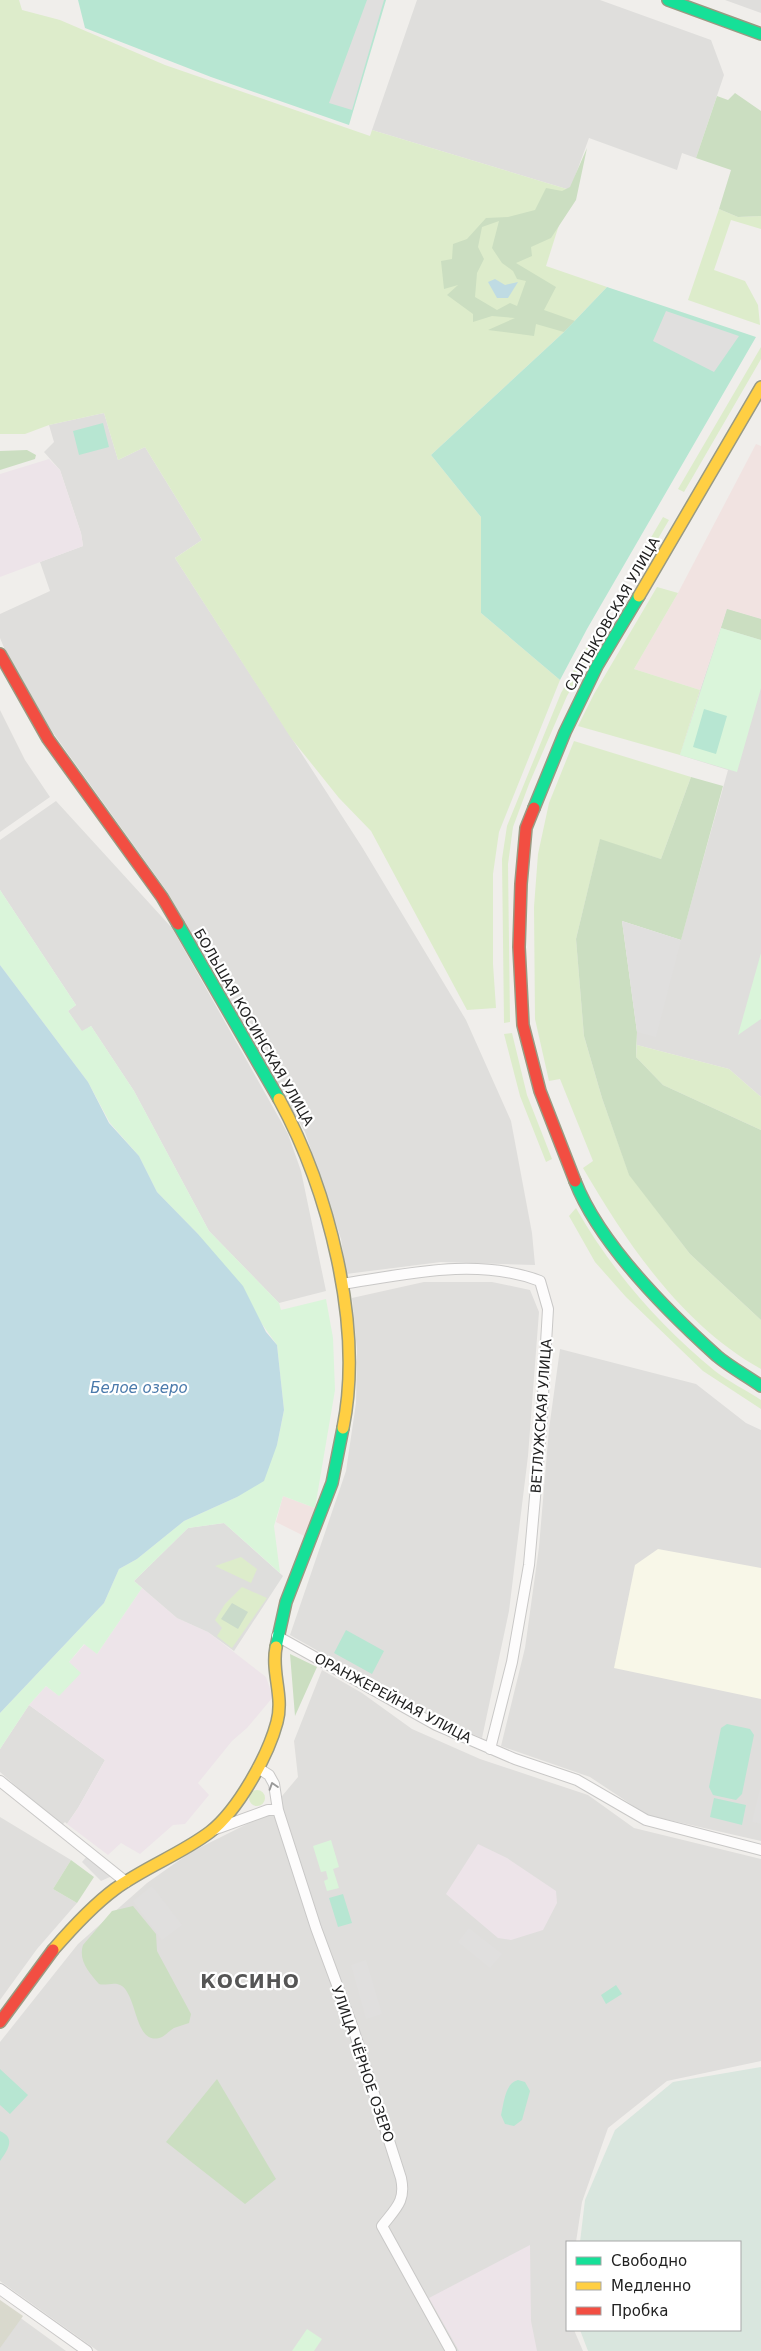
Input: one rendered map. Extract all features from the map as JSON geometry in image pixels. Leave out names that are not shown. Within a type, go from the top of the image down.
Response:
[{"type":"street","points":[[668,0],[761,34]]},
{"type":"street","name":"САЛТЫКОВСКАЯ УЛИЦА","points":[[761,387],[694,505],[597,666],[565,732],[526,828],[521,884],[519,947],[523,1026],[540,1091],[581,1196],[607,1238],[653,1292],[718,1358],[761,1386]]},
{"type":"street","name":"БОЛЬШАЯ КОСИНСКАЯ УЛИЦА","points":[[0,654],[48,739],[162,897],[253,1051],[294,1126],[334,1242],[342,1284],[349,1344],[349,1371],[340,1450],[332,1483],[286,1602],[277,1636],[274,1662],[281,1702],[280,1713],[272,1739],[258,1768],[240,1798],[211,1830],[126,1882],[80,1919],[45,1959],[0,2022]]},
{"type":"street","name":"ВЕТЛУЖСКАЯ УЛИЦА","points":[[342,1284],[443,1269],[496,1270],[521,1274],[540,1281],[548,1309],[541,1429],[529,1565],[512,1662],[490,1748]]},
{"type":"street","name":"ОРАНЖЕРЕЙНАЯ УЛИЦА","points":[[277,1636],[436,1724],[490,1748],[577,1780],[646,1820],[761,1850]]},
{"type":"street","name":"УЛИЦА ЧЁРНОЕ ОЗЕРО","points":[[258,1768],[269,1775],[274,1784],[278,1810],[401,2178],[404,2190],[402,2199],[382,2226],[451,2351]]},
{"type":"street","points":[[0,1781],[126,1882]]},
{"type":"street","points":[[240,1798],[240,1808],[253,1817]]},
{"type":"street","points":[[211,1830],[253,1817],[268,1810],[278,1810]]},
{"type":"street","points":[[0,2288],[87,2351]]},
{"type":"shaded area","points":[[367,0],[384,0],[352,110],[329,103]]},
{"type":"shaded area","points":[[417,0],[600,0],[711,40],[724,75],[696,158],[682,153],[677,170],[589,138],[570,190],[372,130]]},
{"type":"shaded area","points":[[725,0],[761,0],[761,13]]},
{"type":"shaded area","points":[[666,311],[739,336],[714,372],[653,341]]},
{"type":"shaded area","points":[[104,413],[118,460],[145,447],[202,540],[175,558],[362,847],[466,1020],[511,1121],[532,1233],[535,1265],[441,1262],[346,1274],[341,1239],[305,1132],[168,893],[51,730],[5,650],[0,638],[0,614],[50,591],[40,562],[83,546],[81,533],[60,470],[44,452],[54,442],[49,425]]},
{"type":"shaded area","points":[[756,444],[761,446],[761,619],[727,609],[700,690],[634,669],[678,593]]},
{"type":"shaded area","points":[[49,459],[60,470],[81,533],[83,546],[0,577],[0,474]]},
{"type":"shaded area","points":[[727,609],[761,619],[761,1097],[729,1069],[637,1045],[637,1032],[681,939],[728,770],[680,755]]},
{"type":"shaded area","points":[[0,710],[25,760],[50,797],[0,832]]},
{"type":"shaded area","points":[[56,801],[172,928],[288,1134],[301,1171],[326,1291],[279,1303],[209,1231],[134,1091],[91,1026],[82,1032],[68,1011],[76,1005],[0,890],[0,840]]},
{"type":"shaded area","points":[[622,921],[681,940],[656,1037],[637,1032]]},
{"type":"shaded area","points":[[424,1282],[492,1282],[530,1290],[539,1312],[528,1456],[509,1611],[482,1738],[443,1722],[290,1635],[346,1471],[356,1403],[357,1350],[352,1298]]},
{"type":"shaded area","points":[[560,1349],[696,1384],[746,1423],[761,1430],[761,1841],[647,1815],[590,1777],[501,1746],[525,1648],[539,1547],[549,1429]]},
{"type":"shaded area","points":[[283,1496],[315,1508],[304,1536],[276,1522]]},
{"type":"shaded area","points":[[224,1523],[283,1576],[234,1651],[208,1632],[177,1618],[134,1581],[188,1528]]},
{"type":"shaded area","points":[[658,1549],[761,1568],[761,1699],[614,1668],[635,1565]]},
{"type":"shaded area","points":[[142,1588],[177,1618],[208,1632],[266,1677],[273,1697],[247,1728],[232,1741],[198,1783],[209,1795],[185,1824],[173,1825],[140,1854],[121,1843],[108,1855],[67,1824],[105,1760],[29,1705],[46,1686],[59,1696],[69,1662],[85,1644],[97,1654]]},
{"type":"shaded area","points":[[322,1670],[362,1693],[412,1729],[480,1759],[588,1795],[634,1828],[761,1859],[761,2061],[667,2081],[608,2128],[582,2202],[576,2241],[566,2241],[566,2331],[574,2331],[583,2351],[98,2351],[0,2281],[0,2042],[78,1944],[147,1883],[191,1852],[267,1814],[298,1777],[294,1741]]},
{"type":"shaded area","points":[[29,1705],[105,1760],[78,1808],[67,1824],[65,1822],[61,1826],[0,1772],[0,1749]]},
{"type":"shaded area","points":[[761,1785],[761,1824],[752,1822]]},
{"type":"shaded area","points":[[0,1817],[71,1860],[53,1889],[77,1903],[37,1949],[0,2000]]},
{"type":"shaded area","points":[[478,1844],[507,1858],[556,1891],[557,1903],[543,1930],[511,1940],[498,1938],[446,1894]]},
{"type":"shaded area","points":[[88,1855],[112,1876],[101,1881],[82,1862]]},
{"type":"shaded area","points":[[152,1886],[182,1925],[162,1940],[133,1901]]},
{"type":"shaded area","points":[[469,1928],[502,1954],[490,1968],[458,1942]]},
{"type":"shaded area","points":[[366,1960],[382,2014],[366,2019],[351,1965]]},
{"type":"shaded area","points":[[761,2067],[761,2351],[588,2351],[580,2331],[741,2331],[741,2241],[580,2241],[585,2200],[615,2130],[673,2082]]},
{"type":"shaded area","points":[[530,2245],[531,2321],[537,2351],[459,2351],[429,2298]]},
{"type":"shaded area","points":[[0,2300],[23,2316],[0,2348]]},
{"type":"shaded area","points":[[0,2303],[66,2351],[0,2351]]},
{"type":"green space","points":[[0,0],[19,0],[22,10],[60,20],[165,65],[370,136],[372,130],[570,190],[546,266],[607,287],[564,332],[431,455],[481,517],[481,613],[560,680],[499,832],[493,874],[493,964],[496,1008],[467,1010],[371,831],[339,798],[291,738],[175,558],[202,540],[145,447],[118,460],[104,413],[49,425],[25,434],[0,434]]},
{"type":"green space","points":[[78,0],[386,0],[349,125],[211,77],[85,28]]},
{"type":"green space","points":[[735,93],[761,111],[761,216],[738,217],[719,209],[731,170],[696,158],[717,96],[728,100]]},
{"type":"green space","points":[[587,148],[576,200],[551,238],[531,247],[532,256],[516,263],[556,287],[544,310],[575,321],[564,332],[536,324],[534,336],[488,330],[515,318],[492,316],[473,322],[473,314],[447,295],[458,285],[444,289],[441,261],[452,259],[453,244],[467,239],[486,218],[508,217],[535,210],[546,188],[562,191],[570,187]],"holes":[[[499,221],[492,248],[502,263],[513,271],[517,279],[526,281],[517,306],[510,303],[497,310],[475,297],[477,273],[484,259],[478,247],[482,227]]]},
{"type":"green space","points":[[719,209],[738,217],[761,216],[761,229],[731,220],[714,270],[745,281],[758,305],[760,325],[688,300]]},
{"type":"green space","points":[[607,287],[756,337],[587,629],[560,680],[481,613],[481,517],[431,455],[564,332]]},
{"type":"green space","points":[[761,347],[761,359],[684,492],[678,489]]},
{"type":"green space","points":[[103,423],[109,447],[79,455],[73,431]]},
{"type":"green space","points":[[27,450],[36,455],[35,459],[0,470],[0,451]]},
{"type":"green space","points":[[663,517],[669,520],[635,578],[629,575]]},
{"type":"green space","points":[[657,587],[678,593],[634,669],[700,690],[680,755],[578,726],[594,694]]},
{"type":"green space","points":[[727,609],[761,619],[761,640],[721,628]]},
{"type":"green space","points":[[721,628],[761,640],[761,688],[737,772],[680,755]]},
{"type":"green space","points":[[593,636],[599,639],[567,696],[529,784],[513,827],[508,864],[510,1022],[504,1023],[502,859],[507,826],[561,693]]},
{"type":"green space","points":[[704,709],[727,716],[716,754],[693,747]]},
{"type":"green space","points":[[574,741],[691,777],[661,859],[600,840],[576,939],[584,1036],[602,1098],[629,1174],[690,1254],[761,1320],[761,1369],[733,1351],[706,1330],[659,1281],[638,1254],[583,1168],[593,1161],[560,1079],[549,1081],[535,1019],[534,907],[538,854],[549,803]]},
{"type":"green space","points":[[691,777],[723,786],[681,940],[622,921],[637,1032],[636,1057],[663,1085],[761,1130],[761,1320],[690,1254],[629,1175],[602,1098],[584,1036],[576,939],[600,839],[661,859]]},
{"type":"green space","points":[[0,890],[76,1005],[68,1011],[82,1031],[91,1026],[134,1091],[209,1231],[279,1303],[281,1310],[326,1299],[333,1338],[335,1390],[315,1508],[283,1496],[274,1526],[280,1573],[224,1523],[188,1528],[134,1581],[142,1588],[97,1654],[84,1644],[69,1662],[81,1673],[59,1696],[46,1686],[29,1705],[0,1749],[0,1713],[104,1603],[119,1569],[137,1559],[184,1521],[237,1497],[277,1445],[284,1410],[277,1345],[198,1234],[157,1192],[139,1156],[110,1123],[88,1082],[0,965]]},
{"type":"green space","points":[[761,953],[761,1019],[738,1035]]},
{"type":"green space","points":[[512,1033],[527,1095],[552,1159],[546,1162],[520,1096],[504,1034]]},
{"type":"green space","points":[[637,1045],[729,1069],[761,1097],[761,1130],[663,1085],[636,1057]]},
{"type":"green space","points":[[576,1208],[621,1275],[656,1316],[715,1371],[761,1400],[761,1409],[703,1371],[626,1297],[595,1262],[569,1216]]},
{"type":"green space","points":[[241,1557],[257,1569],[251,1583],[215,1566]]},
{"type":"green space","points":[[242,1587],[267,1598],[232,1648],[217,1636],[222,1628],[215,1620],[225,1604]]},
{"type":"green space","points":[[232,1603],[248,1612],[238,1629],[221,1619]]},
{"type":"green space","points":[[346,1630],[384,1651],[372,1674],[334,1653]]},
{"type":"green space","points":[[290,1654],[317,1667],[295,1716]]},
{"type":"green space","points":[[727,1724],[750,1729],[754,1735],[742,1794],[736,1800],[713,1795],[709,1787],[721,1728]]},
{"type":"green space","points":[[254,1790],[260,1790],[265,1795],[263,1804],[254,1806],[249,1801],[249,1795]]},
{"type":"green space","points":[[714,1798],[746,1805],[742,1825],[710,1817]]},
{"type":"green space","points":[[331,1840],[339,1867],[333,1869],[339,1888],[327,1891],[324,1881],[328,1879],[326,1871],[321,1872],[313,1846]]},
{"type":"green space","points":[[71,1860],[94,1877],[77,1903],[53,1889]]},
{"type":"green space","points":[[343,1894],[352,1923],[338,1927],[329,1898]]},
{"type":"green space","points":[[133,1906],[156,1934],[157,1951],[191,2014],[189,2023],[174,2028],[162,2037],[153,2038],[142,2029],[127,1992],[122,1986],[99,1984],[88,1971],[83,1961],[83,1945],[112,1911]]},
{"type":"green space","points":[[616,1985],[622,1994],[606,2004],[601,1995]]},
{"type":"green space","points":[[0,2069],[28,2095],[10,2114],[0,2105]]},
{"type":"green space","points":[[217,2079],[276,2179],[245,2204],[166,2142]]},
{"type":"green space","points":[[518,2080],[525,2082],[530,2091],[522,2120],[514,2126],[505,2124],[501,2115],[508,2089],[510,2085]]},
{"type":"green space","points":[[0,2131],[8,2137],[9,2144],[6,2153],[0,2161]]},
{"type":"green space","points":[[307,2329],[322,2339],[314,2351],[292,2351]]},
{"type":"water","points":[[495,279],[505,285],[518,282],[508,298],[497,298],[488,282]]},
{"type":"water","name":"Белое озеро","points":[[0,965],[88,1082],[109,1123],[139,1156],[157,1192],[198,1234],[243,1286],[266,1332],[277,1345],[284,1410],[277,1445],[264,1481],[237,1497],[184,1521],[137,1559],[119,1569],[104,1603],[0,1713]]},
{"type":"traffic: fast","points":[[668,0],[761,34]]},
{"type":"traffic: fast","points":[[534,808],[565,732],[597,666],[639,596]]},
{"type":"traffic: fast","points":[[178,924],[279,1099]]},
{"type":"traffic: fast","points":[[575,1181],[600,1228],[636,1275],[717,1356],[761,1386]]},
{"type":"traffic: fast","points":[[276,1647],[286,1602],[332,1483],[343,1428]]},
{"type":"traffic: slow","points":[[639,596],[761,387]]},
{"type":"traffic: slow","points":[[279,1099],[297,1135],[313,1174],[337,1259],[345,1302],[349,1346],[348,1388],[343,1428]]},
{"type":"traffic: slow","points":[[53,1950],[98,1903],[138,1874],[199,1840],[221,1822],[231,1810],[251,1782],[267,1750],[277,1722],[279,1703],[275,1666],[276,1647]]},
{"type":"traffic: jam","points":[[0,654],[48,739],[162,897],[178,924]]},
{"type":"traffic: jam","points":[[534,808],[526,828],[521,884],[519,947],[523,1025],[540,1091],[575,1181]]},
{"type":"traffic: jam","points":[[0,2022],[53,1950]]},
{"type":"district","name":"КОСИНО","points":[[250,1981]]}]
